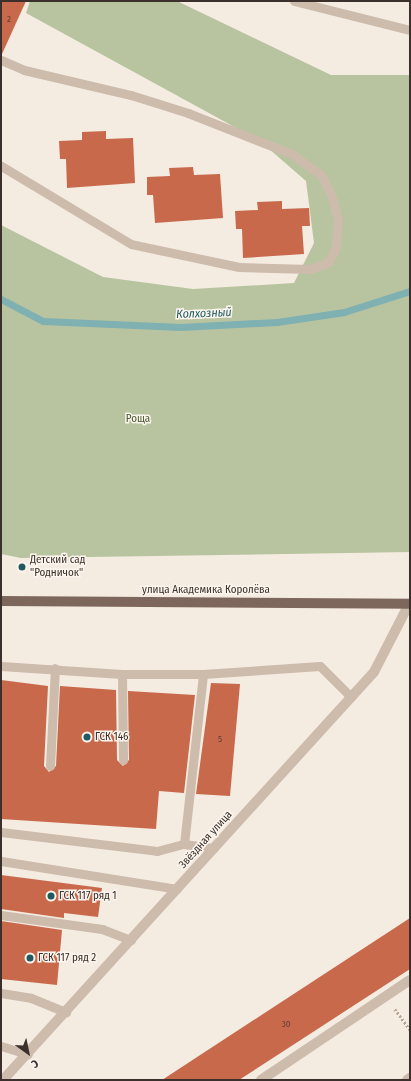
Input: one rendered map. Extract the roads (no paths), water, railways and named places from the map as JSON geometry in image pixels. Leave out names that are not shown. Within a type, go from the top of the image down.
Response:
[{"type":"main road","name":"улица Академика Королёва","points":[[1,601],[410,604]]},
{"type":"street","name":"Звёздная улица","points":[[3,1080],[374,672],[410,604]]},
{"type":"street","points":[[260,1080],[410,980]]},
{"type":"lane","points":[[294,1],[410,30]]},
{"type":"lane","points":[[1,60],[24,70],[131,95],[188,113],[292,154],[321,175],[332,197],[338,221],[336,246],[329,262],[311,269],[239,267],[131,244],[1,166]]},
{"type":"lane","points":[[1,666],[55,668],[122,674],[203,674],[320,666],[351,697]]},
{"type":"lane","points":[[50,766],[55,668]]},
{"type":"lane","points":[[122,674],[123,760]]},
{"type":"lane","points":[[184,844],[203,674]]},
{"type":"lane","points":[[1,832],[157,851],[184,844],[214,848]]},
{"type":"lane","points":[[1,861],[177,889]]},
{"type":"lane","points":[[1,915],[102,929],[131,940]]},
{"type":"lane","points":[[1,993],[31,998],[66,1012]]},
{"type":"lane","points":[[1,1046],[28,1054]]},
{"type":"waterway","name":"Колхозный","points":[[1,299],[43,321],[181,327],[277,322],[344,312],[410,291]]},
{"type":"place","name":"Детский сад \"Родничок\"","points":[[22,567]]},
{"type":"place","name":"ГСК 146","points":[[87,737]]},
{"type":"place","name":"ГСК 117 ряд 1","points":[[51,896]]},
{"type":"place","name":"ГСК 117 ряд 2","points":[[30,958]]},
{"type":"park label","name":"Роща","points":[[138,419]]}]
